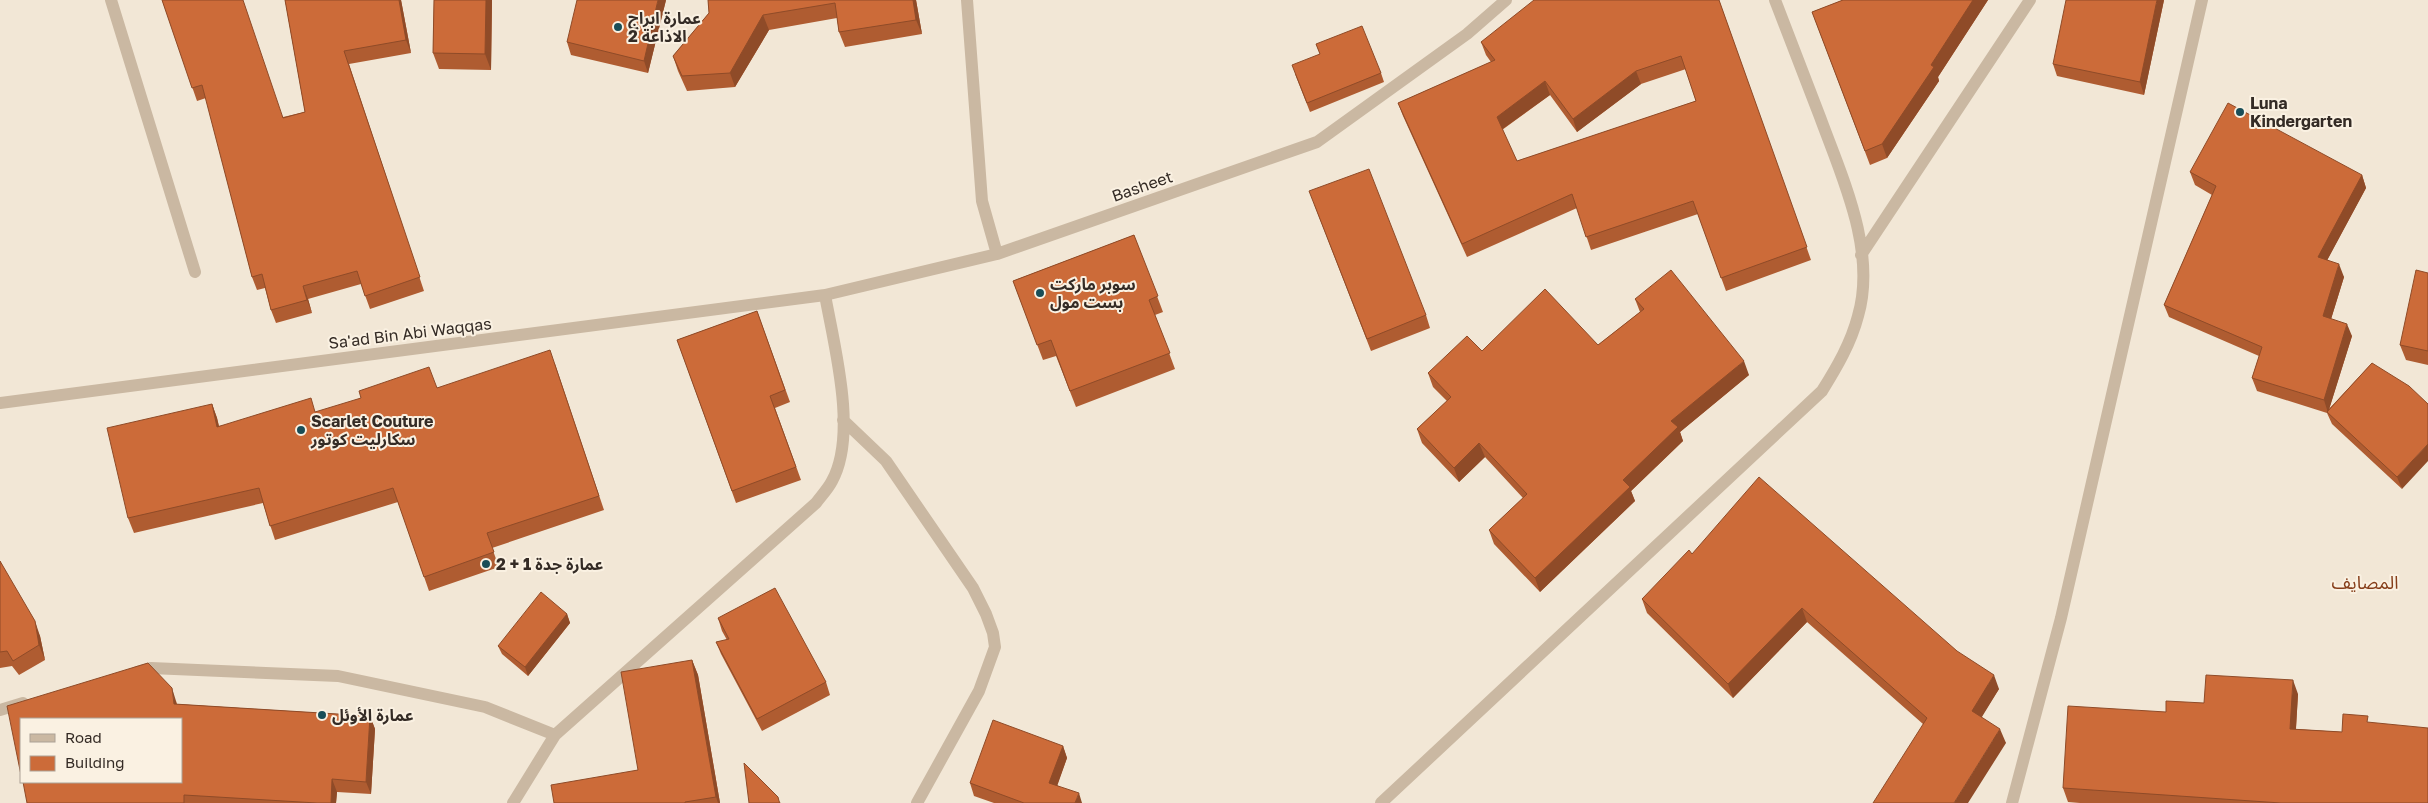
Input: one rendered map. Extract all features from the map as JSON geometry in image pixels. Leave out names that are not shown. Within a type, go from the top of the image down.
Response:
[{"type":"street","points":[[111,0],[195,272]]},
{"type":"street","points":[[967,0],[982,201],[997,254]]},
{"type":"street","name":"Basheet","points":[[825,295],[997,254],[1318,142],[1467,34],[1506,0]]},
{"type":"street","points":[[1381,803],[1822,390],[1844,354],[1859,314],[1863,275],[1860,239],[1848,191],[1775,0]]},
{"type":"street","points":[[1861,254],[2030,0]]},
{"type":"street","points":[[2012,803],[2061,618],[2202,0]]},
{"type":"street","points":[[513,803],[555,735],[816,502],[832,480],[842,450],[842,390],[825,295]]},
{"type":"street","name":"Sa'ad Bin Abi Waqqas","points":[[0,403],[825,295]]},
{"type":"street","points":[[843,420],[886,462],[973,588],[993,633],[995,647],[979,691],[917,803]]},
{"type":"street","points":[[123,676],[151,668],[338,676],[485,707],[555,735]]},
{"type":"street","points":[[0,710],[38,700]]},
{"type":"building","points":[[162,0],[243,0],[283,118],[305,112],[285,0],[399,0],[406,40],[344,51],[420,277],[365,296],[357,271],[303,286],[307,300],[271,310],[262,274],[252,277],[202,85],[192,88]]},
{"type":"building","points":[[434,0],[486,0],[485,54],[433,53]]},
{"type":"building","name":"عمارة ابراج الاذاعة 2","points":[[577,0],[658,0],[644,61],[567,42]]},
{"type":"building","points":[[708,0],[913,0],[916,20],[839,32],[835,3],[763,15],[730,73],[682,76],[673,56],[709,13]]},
{"type":"building","points":[[1534,0],[1719,0],[1807,247],[1721,278],[1693,201],[1586,237],[1572,194],[1462,244],[1398,103],[1495,60],[1481,42]],"holes":[[[1681,56],[1696,101],[1517,161],[1497,117],[1545,81],[1573,119],[1636,71]]]},
{"type":"building","points":[[1843,0],[1973,0],[1931,65],[1934,67],[1882,144],[1865,151],[1812,12]]},
{"type":"building","points":[[2066,0],[2157,0],[2140,82],[2053,64]]},
{"type":"building","points":[[1362,26],[1381,73],[1307,103],[1292,65],[1320,54],[1316,44]]},
{"type":"building","points":[[2228,103],[2362,175],[2318,257],[2339,264],[2323,316],[2347,324],[2324,400],[2252,378],[2262,347],[2164,305],[2216,186],[2190,172]]},
{"type":"building","points":[[1369,169],[1426,315],[1367,339],[1309,191]]},
{"type":"building","points":[[1134,235],[1158,296],[1149,300],[1170,353],[1070,391],[1051,340],[1037,345],[1013,281]]},
{"type":"building","points":[[1671,270],[1744,361],[1671,421],[1678,427],[1623,480],[1630,487],[1535,578],[1489,530],[1527,494],[1479,443],[1454,468],[1417,429],[1451,397],[1428,373],[1467,336],[1482,351],[1545,289],[1598,345],[1644,309],[1635,299]]},
{"type":"building","points":[[2416,270],[2428,273],[2428,351],[2400,345]]},
{"type":"building","points":[[757,311],[785,390],[770,396],[796,467],[732,491],[677,340]]},
{"type":"building","points":[[550,350],[599,496],[487,533],[494,552],[424,577],[393,488],[270,526],[259,488],[128,518],[107,428],[212,404],[217,427],[311,398],[315,412],[361,398],[359,391],[429,367],[437,388]]},
{"type":"building","points":[[2372,363],[2409,386],[2428,404],[2428,444],[2397,477],[2327,412]]},
{"type":"building","points":[[1759,477],[1957,651],[1994,675],[1972,711],[2000,729],[1954,803],[1873,803],[1927,718],[1802,608],[1728,684],[1642,599],[1689,550],[1692,554]]},
{"type":"building","points":[[0,561],[35,621],[39,645],[13,661],[7,651],[0,652]]},
{"type":"building","points":[[775,588],[826,682],[757,719],[716,642],[729,639],[718,618]]},
{"type":"building","points":[[541,592],[567,614],[525,667],[498,646]]},
{"type":"building","points":[[692,660],[716,797],[685,803],[554,803],[551,785],[638,770],[621,672]]},
{"type":"building","points":[[148,663],[172,688],[174,704],[370,716],[366,782],[332,779],[331,803],[184,795],[184,803],[27,803],[23,783],[182,783],[182,718],[20,718],[20,770],[7,706]]},
{"type":"building","points":[[2206,675],[2293,680],[2290,729],[2342,732],[2343,714],[2368,716],[2367,722],[2428,728],[2428,803],[2281,803],[2063,788],[2068,706],[2166,712],[2166,701],[2204,703]]},
{"type":"building","points":[[993,720],[1063,746],[1049,783],[1079,793],[1075,803],[1024,803],[970,783]]},
{"type":"building","points":[[744,763],[778,797],[780,803],[749,803]]},
{"type":"place","name":"عمارة ابراج الاذاعة 2","points":[[618,27]]},
{"type":"place","name":"Luna Kindergarten","points":[[2240,112]]},
{"type":"place","name":"سوبر ماركت بست مول","points":[[1040,293]]},
{"type":"place","name":"Scarlet Couture سكارليت كوتور","points":[[301,430]]},
{"type":"place","name":"عمارة جدة 1 + 2","points":[[486,564]]},
{"type":"place","name":"عمارة الأوئل","points":[[322,715]]},
{"type":"district","name":"المصايف","points":[[2365,582]]}]
